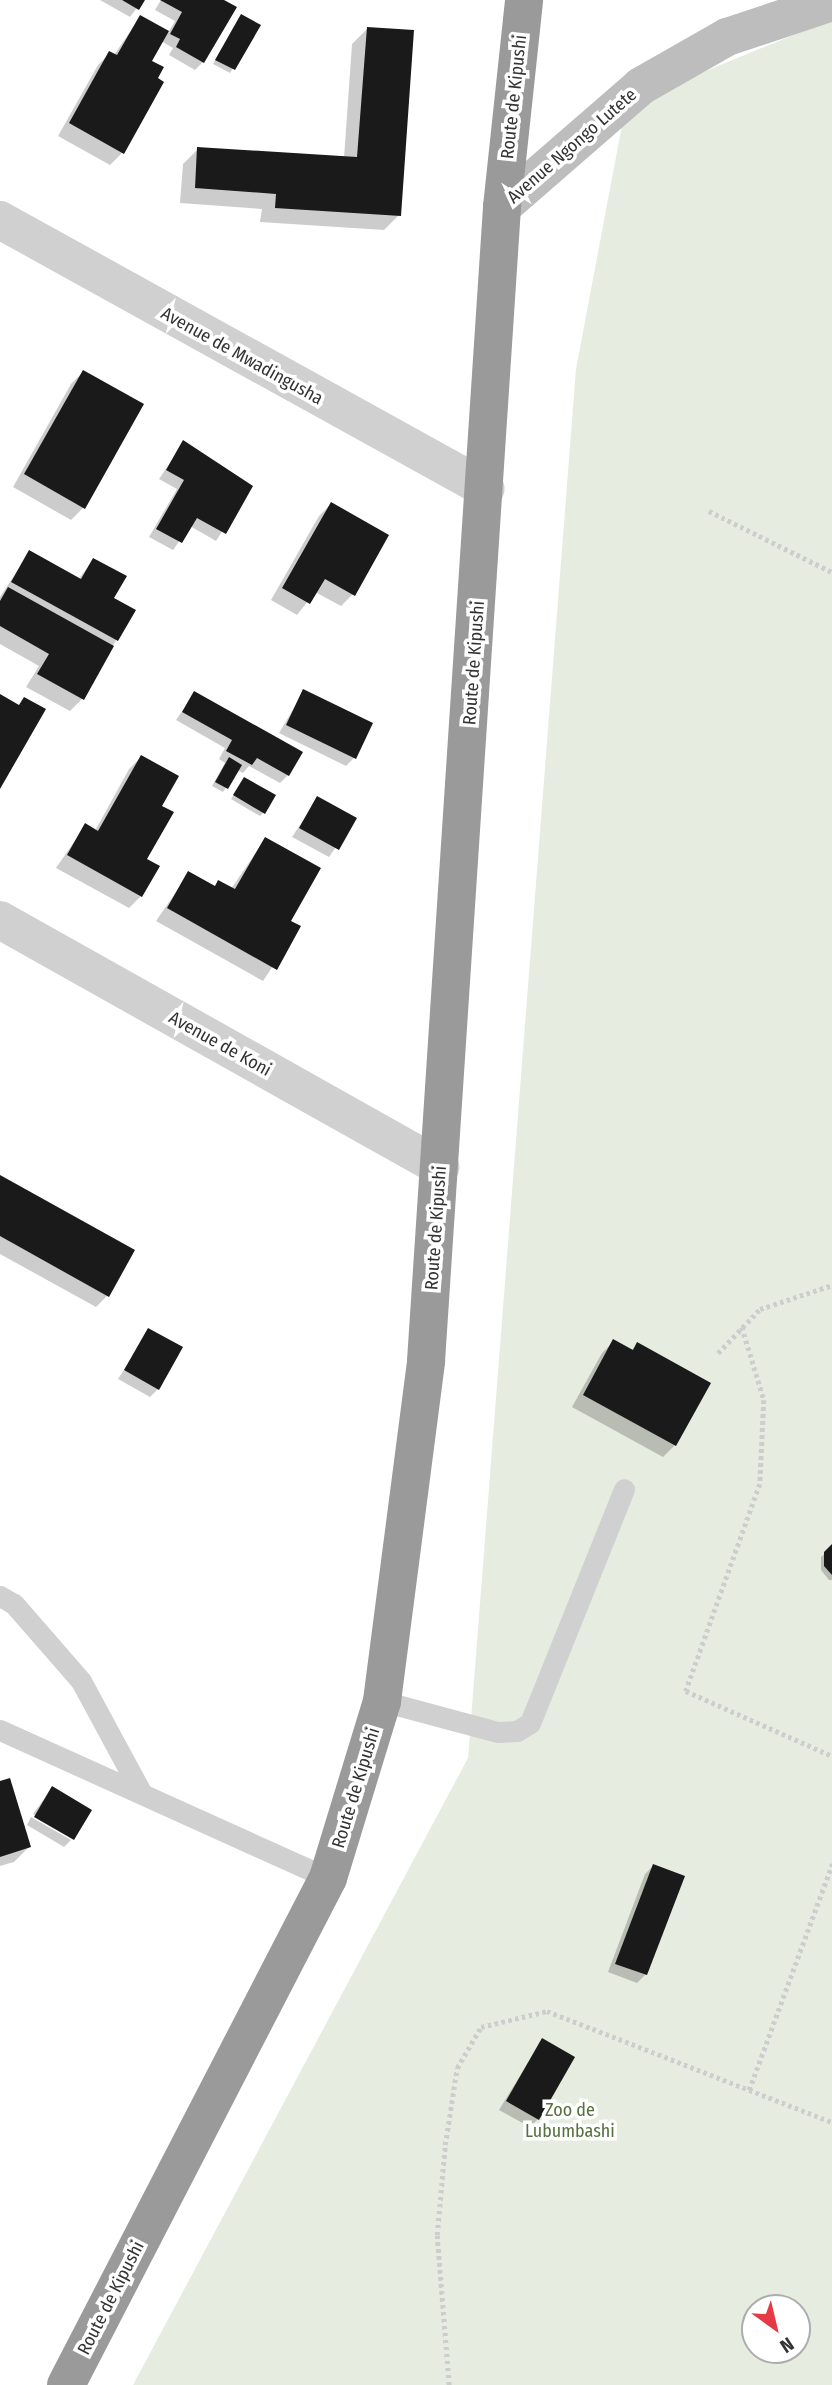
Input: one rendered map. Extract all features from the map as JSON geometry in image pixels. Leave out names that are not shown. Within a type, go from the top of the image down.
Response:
[{"type":"highway","name":"Route de Kipushi","points":[[66,2385],[328,1878],[382,1701],[424,1375],[486,489],[502,207],[524,0]]},
{"type":"street","name":"Avenue Ngongo Lutete","points":[[502,207],[641,86],[727,37],[832,2]]},
{"type":"street","name":"Avenue de Mwadingusha","points":[[0,220],[486,489]]},
{"type":"street","name":"Avenue de Koni","points":[[0,920],[440,1167]]},
{"type":"lane","points":[[382,1701],[498,1731],[517,1731],[530,1723],[624,1489]]},
{"type":"lane","points":[[0,1596],[14,1604],[81,1681],[141,1792]]},
{"type":"lane","points":[[0,1730],[328,1878]]},
{"type":"path","points":[[709,511],[832,572]]},
{"type":"path","points":[[718,1353],[760,1309],[832,1285]]},
{"type":"path","points":[[742,1327],[764,1400],[760,1485],[686,1691],[832,1756]]},
{"type":"path","points":[[748,2090],[832,1864]]},
{"type":"path","points":[[449,2385],[437,2235],[443,2158],[457,2068],[481,2027],[547,2011],[832,2122]]},
{"type":"green space","name":"Zoo de Lubumbashi","points":[[832,19],[832,2385],[133,2385],[468,1758],[576,369],[626,104]]},
{"type":"building","points":[[122,0],[145,0],[139,10]]},
{"type":"building","points":[[160,0],[224,0],[237,7],[204,63],[176,47],[180,39],[170,34],[182,12]]},
{"type":"building","points":[[241,14],[261,25],[235,70],[215,60]]},
{"type":"building","points":[[140,15],[169,31],[152,61],[164,67],[158,78],[164,82],[124,154],[69,123],[109,51],[117,55]]},
{"type":"building","points":[[367,27],[414,30],[401,216],[275,208],[276,194],[195,188],[197,147],[357,157]]},
{"type":"building","points":[[83,370],[144,404],[85,509],[24,474]]},
{"type":"building","points":[[183,440],[253,486],[226,534],[197,518],[182,543],[156,529],[184,480],[166,470]]},
{"type":"building","points":[[331,502],[389,535],[355,596],[325,579],[310,604],[282,588]]},
{"type":"building","points":[[29,550],[81,579],[93,558],[127,576],[114,598],[136,610],[118,641],[11,582]]},
{"type":"building","points":[[8,587],[114,646],[84,700],[37,674],[49,654],[0,626],[0,601]]},
{"type":"building","points":[[303,689],[373,723],[356,759],[286,725]]},
{"type":"building","points":[[194,691],[303,752],[289,776],[257,758],[252,765],[226,751],[232,740],[182,712]]},
{"type":"building","points":[[0,694],[19,705],[24,697],[46,709],[0,789]]},
{"type":"building","points":[[141,755],[179,776],[162,806],[174,812],[147,859],[160,866],[142,897],[67,855],[85,823],[98,831]]},
{"type":"building","points":[[229,757],[242,765],[228,789],[215,782]]},
{"type":"building","points":[[244,777],[276,795],[265,814],[233,795]]},
{"type":"building","points":[[317,796],[357,818],[339,850],[299,828]]},
{"type":"building","points":[[265,837],[321,868],[291,921],[301,926],[277,970],[167,908],[188,871],[215,886],[218,880],[235,889]]},
{"type":"building","points":[[0,1175],[135,1250],[109,1297],[0,1236]]},
{"type":"building","points":[[148,1328],[183,1347],[159,1390],[124,1370]]},
{"type":"building","points":[[613,1339],[633,1350],[637,1342],[711,1383],[676,1446],[583,1395]]},
{"type":"building","points":[[832,1544],[832,1575],[824,1566],[824,1552]]},
{"type":"building","points":[[10,1778],[31,1847],[0,1857],[0,1781]]},
{"type":"building","points":[[52,1786],[92,1810],[74,1840],[34,1817]]},
{"type":"building","points":[[653,1864],[685,1876],[647,1975],[615,1964]]},
{"type":"building","points":[[542,2038],[575,2057],[539,2120],[506,2101]]}]
